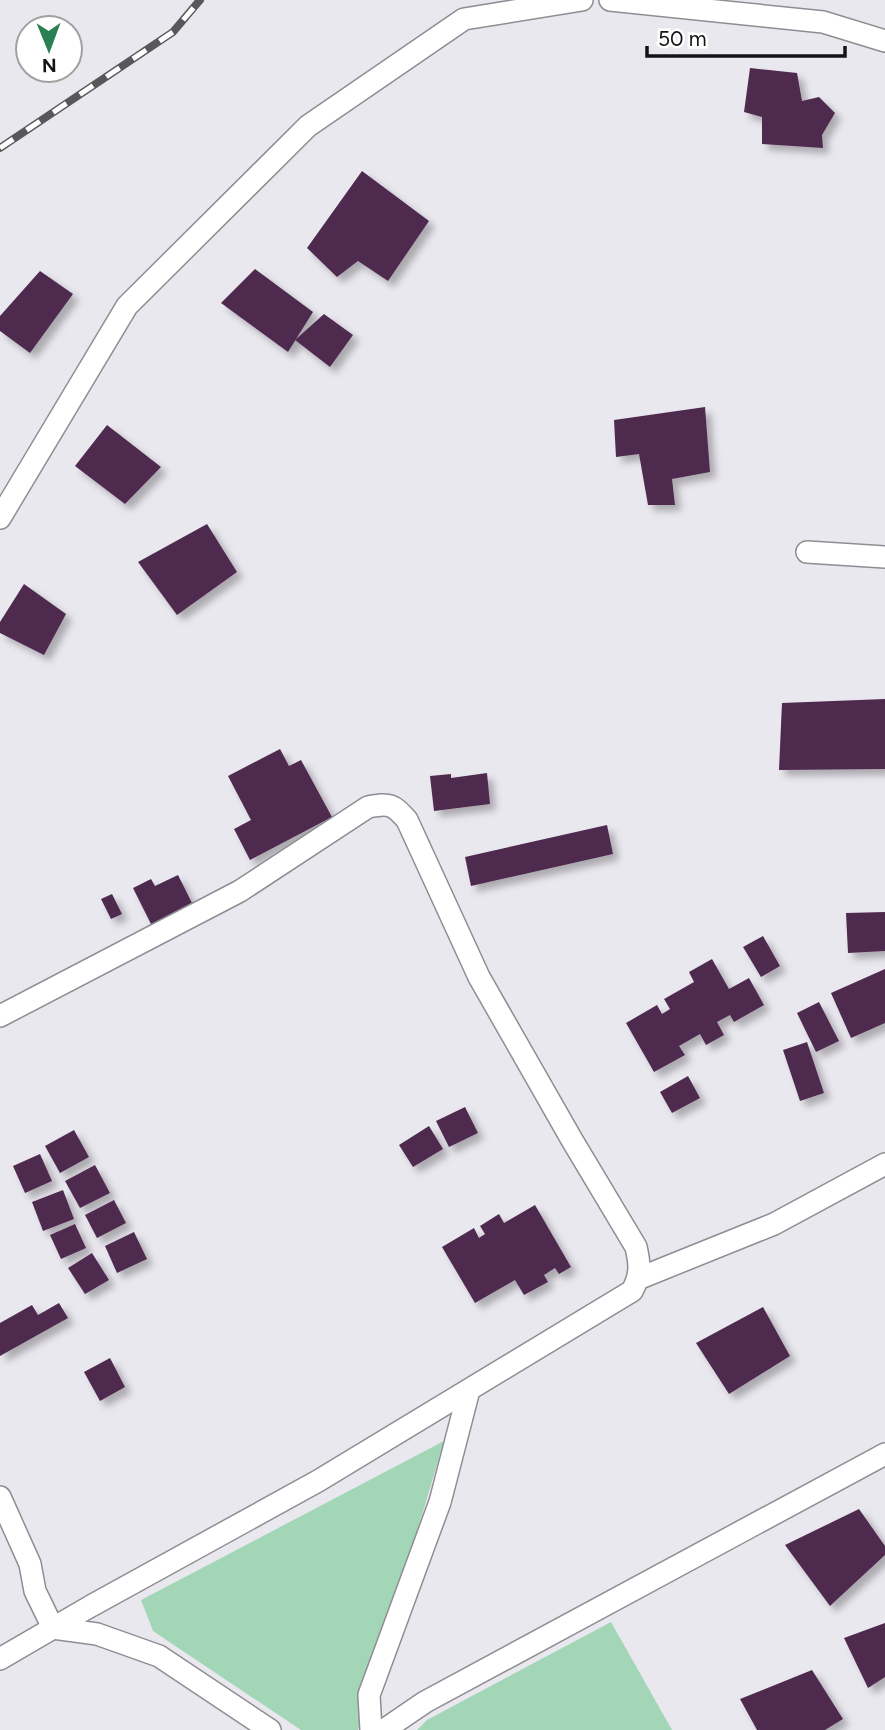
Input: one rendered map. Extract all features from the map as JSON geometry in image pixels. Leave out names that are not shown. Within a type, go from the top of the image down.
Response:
[{"type":"street","points":[[0,518],[127,306],[308,126],[464,19],[582,0]]},
{"type":"street","points":[[610,0],[823,22],[885,41]]},
{"type":"street","points":[[807,552],[885,557]]},
{"type":"street","points":[[0,1016],[240,891],[368,807],[386,804],[396,807],[407,820],[480,977],[636,1247],[640,1278]]},
{"type":"street","points":[[0,1659],[318,1481],[632,1291],[640,1278],[774,1224],[885,1164]]},
{"type":"street","points":[[371,1730],[369,1695],[440,1502],[469,1390]]},
{"type":"street","points":[[384,1730],[425,1702],[885,1454]]},
{"type":"street","points":[[0,1497],[30,1564],[35,1591],[53,1628]]},
{"type":"street","points":[[53,1628],[97,1634],[159,1656],[270,1730]]},
{"type":"green space","points":[[444,1441],[358,1730],[301,1730],[153,1631],[141,1600]]},
{"type":"green space","points":[[611,1622],[672,1730],[417,1730],[427,1720]]},
{"type":"building","points":[[750,68],[797,73],[802,101],[819,97],[835,113],[822,135],[823,148],[762,144],[762,117],[744,112]]},
{"type":"building","points":[[362,171],[429,221],[388,281],[358,261],[337,277],[307,248]]},
{"type":"building","points":[[255,269],[313,312],[288,352],[221,303]]},
{"type":"building","points":[[40,271],[73,294],[30,353],[0,331],[0,316]]},
{"type":"building","points":[[324,314],[353,335],[330,367],[295,340]]},
{"type":"building","points":[[705,407],[710,472],[672,479],[675,505],[648,505],[639,454],[616,457],[614,420]]},
{"type":"building","points":[[107,425],[161,467],[125,504],[75,466]]},
{"type":"building","points":[[207,524],[237,572],[177,615],[138,562]]},
{"type":"building","points":[[24,584],[66,614],[44,655],[0,633],[0,622]]},
{"type":"building","points":[[885,699],[885,769],[779,770],[782,703]]},
{"type":"building","points":[[280,749],[289,766],[301,760],[332,817],[250,860],[234,829],[251,820],[228,776]]},
{"type":"building","points":[[487,773],[490,804],[434,811],[430,776],[451,774],[451,778]]},
{"type":"building","points":[[607,825],[613,854],[471,886],[465,857]]},
{"type":"building","points":[[178,875],[195,909],[154,930],[133,888],[151,879],[155,886]]},
{"type":"building","points":[[112,894],[122,914],[111,919],[101,899]]},
{"type":"building","points":[[885,912],[885,951],[848,953],[846,913]]},
{"type":"building","points":[[763,936],[780,966],[761,977],[743,947]]},
{"type":"building","points":[[712,959],[729,989],[749,978],[764,1005],[734,1022],[730,1015],[717,1022],[724,1035],[706,1045],[700,1034],[679,1046],[685,1055],[654,1072],[626,1023],[657,1005],[662,1014],[670,1009],[664,999],[694,982],[689,972]]},
{"type":"building","points":[[885,969],[885,1023],[851,1038],[831,993]]},
{"type":"building","points":[[819,1002],[839,1041],[816,1052],[797,1013]]},
{"type":"building","points":[[807,1042],[824,1093],[800,1101],[783,1050]]},
{"type":"building","points":[[688,1076],[700,1098],[672,1113],[660,1092]]},
{"type":"building","points":[[465,1107],[478,1133],[449,1147],[436,1121]]},
{"type":"building","points":[[429,1126],[443,1149],[413,1167],[399,1145]]},
{"type":"building","points":[[74,1130],[89,1157],[60,1173],[45,1146]]},
{"type":"building","points":[[40,1154],[52,1181],[25,1193],[13,1166]]},
{"type":"building","points":[[95,1165],[110,1193],[80,1208],[65,1181]]},
{"type":"building","points":[[63,1190],[74,1219],[43,1231],[32,1202]]},
{"type":"building","points":[[114,1200],[126,1223],[97,1238],[85,1215]]},
{"type":"building","points":[[535,1205],[571,1267],[559,1274],[555,1268],[544,1275],[548,1282],[524,1295],[515,1280],[475,1303],[442,1247],[474,1228],[479,1238],[485,1234],[480,1226],[499,1214],[504,1223]]},
{"type":"building","points":[[75,1224],[86,1248],[61,1259],[50,1235]]},
{"type":"building","points":[[134,1232],[147,1259],[117,1273],[105,1246]]},
{"type":"building","points":[[92,1253],[109,1280],[85,1294],[68,1268]]},
{"type":"building","points":[[59,1303],[68,1318],[0,1356],[0,1323],[32,1305],[38,1315]]},
{"type":"building","points":[[763,1307],[790,1356],[729,1394],[696,1343]]},
{"type":"building","points":[[110,1358],[125,1387],[100,1401],[84,1372]]},
{"type":"building","points":[[859,1509],[885,1546],[885,1555],[830,1606],[785,1545]]},
{"type":"building","points":[[885,1623],[885,1677],[868,1688],[844,1638]]},
{"type":"building","points":[[812,1670],[843,1719],[825,1730],[757,1730],[740,1699]]},
{"type":"railway","points":[[0,148],[173,32],[200,0]]}]
